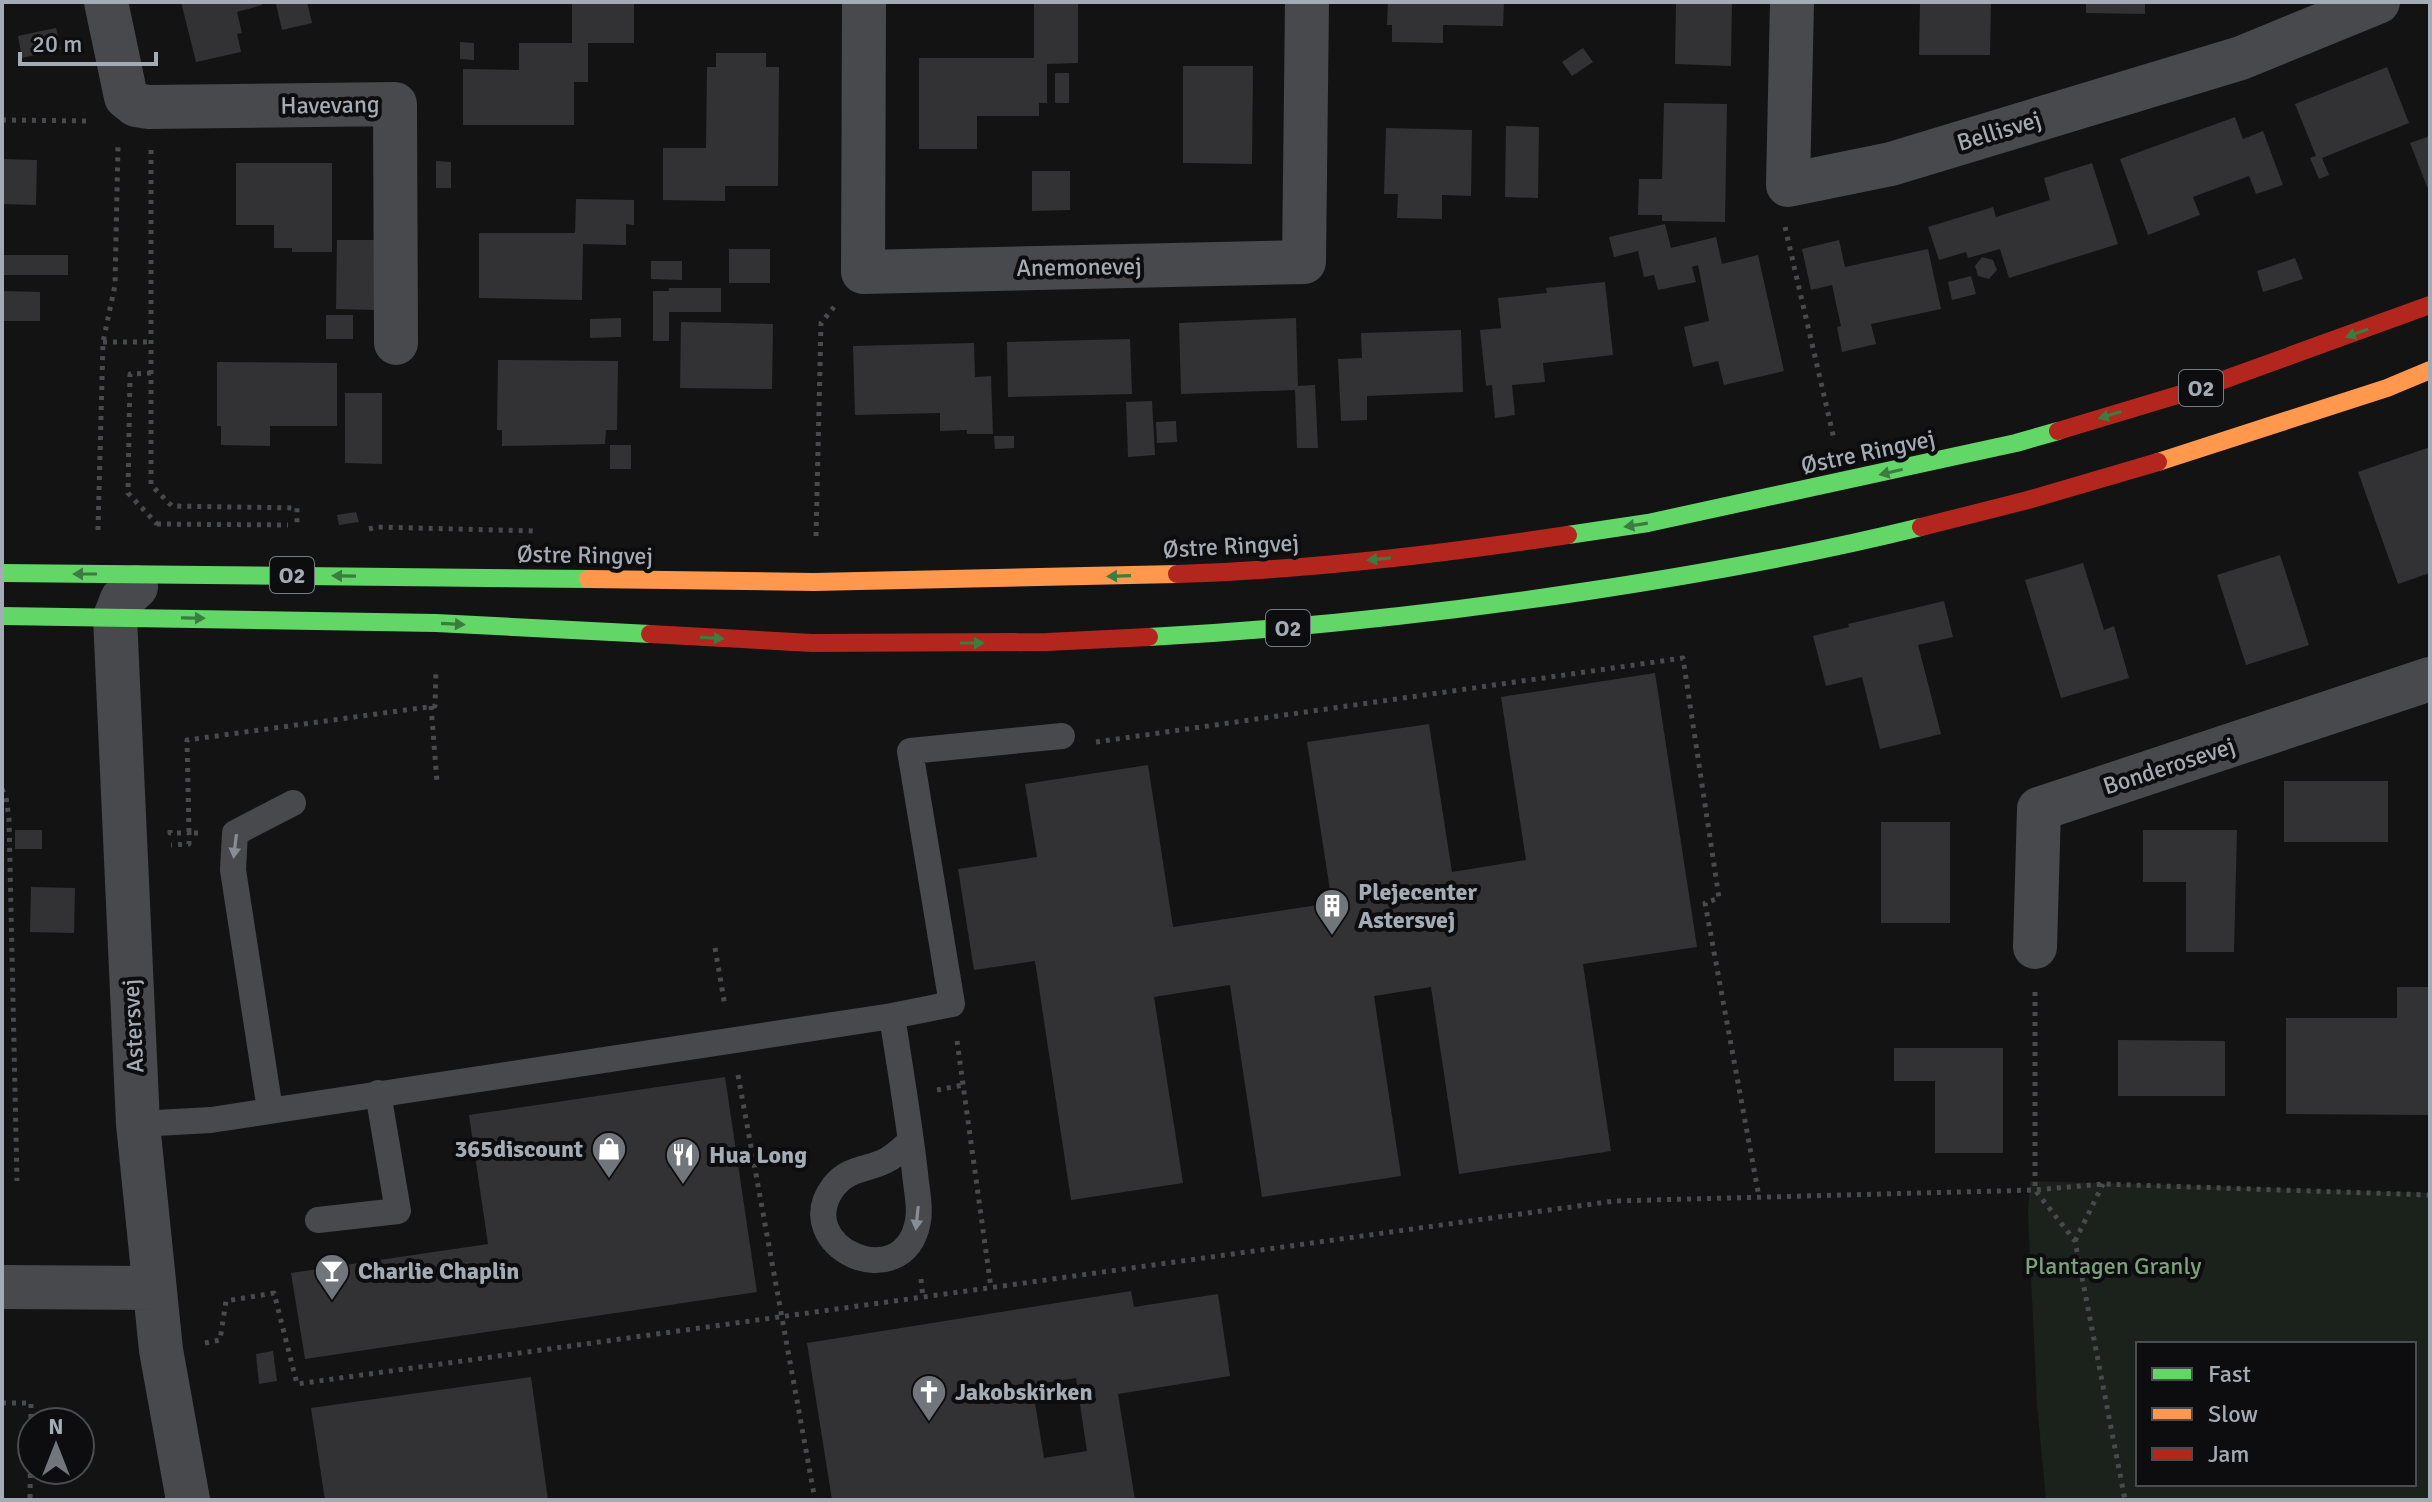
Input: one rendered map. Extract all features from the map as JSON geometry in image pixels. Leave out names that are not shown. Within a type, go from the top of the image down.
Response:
[{"type":"main road","name":"Østre Ringvej","points":[[2,573],[160,553],[814,582],[1048,579],[1242,572],[1441,554],[1648,523],[2016,443],[2201,388],[2430,305]]},
{"type":"main road","name":"O2","points":[[2,616],[436,623],[812,643],[1047,642],[1245,632],[1448,612],[1658,580],[1860,542],[2028,500],[2214,446],[2387,388],[2430,370]]},
{"type":"street","points":[[106,2],[126,97],[136,105]]},
{"type":"street","points":[[863,272],[864,2]]},
{"type":"street","name":"Anemonevej","points":[[863,272],[1304,262],[1307,2]]},
{"type":"street","points":[[1788,185],[1792,2]]},
{"type":"street","name":"Bellisvej","points":[[1788,185],[1891,164],[2241,58],[2378,2]]},
{"type":"street","name":"Havevang","points":[[136,105],[395,104],[396,343]]},
{"type":"street","points":[[115,617],[122,599],[138,585],[160,553]]},
{"type":"street","name":"Astersvej","points":[[115,617],[138,1124],[161,1350],[188,1500]]},
{"type":"street","name":"Bonderosevej","points":[[2035,947],[2039,809],[2430,679]]},
{"type":"street","points":[[2,1287],[154,1288]]},
{"type":"lane","points":[[138,1124],[211,1120],[892,1016],[952,1004],[910,751],[1062,736]]},
{"type":"lane","points":[[270,1110],[233,870],[235,833],[293,803]]},
{"type":"lane","points":[[892,1016],[911,1141],[919,1218],[915,1233],[894,1256],[863,1260],[849,1255],[829,1233],[825,1217],[826,1202],[833,1187],[843,1176],[886,1160],[911,1141]]},
{"type":"lane","points":[[318,1220],[398,1211],[378,1093]]},
{"type":"path","points":[[2,120],[93,121],[136,105]]},
{"type":"path","points":[[98,533],[103,342],[115,285],[118,138],[136,105]]},
{"type":"path","points":[[136,105],[152,134],[151,485],[172,506],[297,508],[297,526]]},
{"type":"path","points":[[1788,185],[1781,211],[1834,443]]},
{"type":"path","points":[[817,548],[821,323],[863,272]]},
{"type":"path","points":[[103,342],[151,342]]},
{"type":"path","points":[[151,373],[130,374],[128,493],[157,524],[160,553]]},
{"type":"path","points":[[157,524],[288,525]]},
{"type":"path","points":[[369,530],[376,527],[545,532]]},
{"type":"path","points":[[235,833],[189,833],[187,740],[435,706],[436,623]]},
{"type":"path","points":[[1062,736],[1089,743],[1683,658],[1719,898],[1705,903],[1759,1197]]},
{"type":"path","points":[[431,706],[437,782]]},
{"type":"path","points":[[2,789],[9,819],[17,1181]]},
{"type":"path","points":[[2035,947],[2035,1190],[2075,1241],[2125,1500]]},
{"type":"path","points":[[715,948],[815,1500]]},
{"type":"path","points":[[952,1004],[991,1288]]},
{"type":"path","points":[[2075,1241],[2103,1184]]},
{"type":"path","points":[[161,1350],[220,1340],[226,1301],[274,1293],[297,1384],[782,1314],[1614,1201],[2035,1190],[2103,1184],[2430,1195]]},
{"type":"path","points":[[2,1403],[31,1403],[30,1500]]},
{"type":"green space","name":"Plantagen Granly","points":[[2030,1181],[2430,1193],[2430,1500],[2046,1500],[2037,1405],[2028,1213]]},
{"type":"building","points":[[181,2],[261,2],[262,5],[237,12],[242,33],[237,34],[241,52],[196,62]]},
{"type":"building","points":[[307,2],[312,23],[282,30],[276,4]]},
{"type":"building","points":[[572,2],[634,2],[634,43],[588,43],[588,82],[574,82],[574,125],[463,125],[463,69],[519,70],[519,43],[572,43]]},
{"type":"building","points":[[1034,2],[1078,2],[1078,63],[1047,64],[1047,103],[1039,103],[1039,116],[977,116],[977,149],[919,149],[919,58],[1034,58]]},
{"type":"building","points":[[1388,2],[1504,2],[1503,26],[1443,25],[1443,43],[1392,42],[1392,25],[1387,25]]},
{"type":"building","points":[[1676,2],[1732,2],[1731,66],[1675,64]]},
{"type":"building","points":[[1920,2],[1991,2],[1990,55],[1919,55]]},
{"type":"building","points":[[2086,2],[2145,2],[2145,14],[2086,13]]},
{"type":"building","points":[[56,28],[61,49],[22,58],[18,36]]},
{"type":"building","points":[[460,42],[474,43],[474,60],[460,59]]},
{"type":"building","points":[[1583,48],[1593,62],[1572,76],[1562,62]]},
{"type":"building","points":[[716,53],[766,53],[766,67],[779,67],[778,186],[725,186],[725,201],[663,200],[663,148],[706,148],[707,67],[716,67]]},
{"type":"building","points":[[1183,66],[1253,66],[1252,164],[1183,163]]},
{"type":"building","points":[[2387,67],[2409,123],[2322,158],[2329,175],[2319,179],[2310,158],[2316,156],[2295,104]]},
{"type":"building","points":[[1055,73],[1069,73],[1069,103],[1055,103]]},
{"type":"building","points":[[1664,103],[1727,104],[1725,222],[1662,221],[1662,215],[1638,215],[1639,179],[1662,179]]},
{"type":"building","points":[[2235,117],[2243,139],[2263,131],[2283,185],[2256,194],[2249,176],[2193,197],[2200,215],[2148,235],[2120,159]]},
{"type":"building","points":[[1506,126],[1539,127],[1538,198],[1505,197]]},
{"type":"building","points":[[1386,128],[1472,130],[1471,196],[1442,195],[1442,219],[1397,218],[1398,194],[1384,194]]},
{"type":"building","points":[[2430,136],[2430,194],[2410,143]]},
{"type":"building","points":[[2,159],[37,160],[36,205],[2,204]]},
{"type":"building","points":[[436,161],[451,162],[451,188],[436,188]]},
{"type":"building","points":[[236,163],[332,163],[332,252],[292,252],[292,248],[274,248],[274,225],[236,225]]},
{"type":"building","points":[[2092,163],[2118,244],[2009,278],[2000,249],[1968,258],[1966,252],[1939,260],[1928,227],[1993,207],[1996,217],[2050,200],[2044,178]]},
{"type":"building","points":[[1032,171],[1070,171],[1070,210],[1032,211]]},
{"type":"building","points":[[576,199],[634,200],[634,225],[626,224],[626,245],[583,244],[582,300],[479,298],[479,233],[575,233]]},
{"type":"building","points":[[1665,224],[1671,248],[1716,237],[1722,264],[1758,255],[1784,371],[1724,385],[1718,361],[1693,367],[1684,327],[1709,321],[1698,265],[1692,267],[1696,282],[1658,290],[1654,275],[1644,277],[1638,251],[1614,257],[1609,237]]},
{"type":"building","points":[[337,240],[375,240],[374,310],[336,309]]},
{"type":"building","points":[[1839,240],[1845,267],[1928,249],[1941,309],[1871,324],[1876,344],[1842,352],[1837,327],[1841,326],[1832,285],[1811,290],[1802,249]]},
{"type":"building","points":[[729,249],[770,249],[770,283],[729,283]]},
{"type":"building","points":[[4,255],[68,255],[68,275],[4,275]]},
{"type":"building","points":[[1982,257],[1993,260],[1997,270],[1989,279],[1978,276],[1975,266]]},
{"type":"building","points":[[2295,258],[2303,279],[2263,292],[2257,271]]},
{"type":"building","points":[[651,261],[682,261],[682,280],[651,279]]},
{"type":"building","points":[[1971,276],[1976,294],[1952,300],[1948,282]]},
{"type":"building","points":[[1605,282],[1613,355],[1543,363],[1545,382],[1512,385],[1515,415],[1495,418],[1492,385],[1486,386],[1480,330],[1501,328],[1498,298],[1547,293],[1546,288]]},
{"type":"building","points":[[669,288],[721,288],[721,312],[669,312],[669,341],[653,341],[653,291],[669,291]]},
{"type":"building","points":[[4,291],[40,292],[40,321],[3,321]]},
{"type":"building","points":[[326,315],[353,315],[353,339],[326,339]]},
{"type":"building","points":[[621,318],[621,337],[590,338],[590,319]]},
{"type":"building","points":[[1296,318],[1298,386],[1315,385],[1318,448],[1297,448],[1295,390],[1181,394],[1179,323]]},
{"type":"building","points":[[681,322],[773,324],[772,389],[680,388]]},
{"type":"building","points":[[1461,330],[1463,392],[1367,396],[1367,420],[1341,421],[1338,359],[1362,358],[1361,333]]},
{"type":"building","points":[[1130,339],[1132,394],[1008,397],[1007,342]]},
{"type":"building","points":[[974,343],[975,377],[991,376],[993,434],[967,434],[967,430],[940,431],[940,413],[855,415],[853,346]]},
{"type":"building","points":[[498,360],[618,361],[617,430],[606,430],[605,444],[502,446],[502,430],[497,430]]},
{"type":"building","points":[[217,362],[337,363],[337,426],[270,426],[270,446],[221,445],[221,426],[217,426]]},
{"type":"building","points":[[345,393],[382,393],[382,464],[345,463]]},
{"type":"building","points":[[1152,401],[1155,455],[1128,457],[1126,402]]},
{"type":"building","points":[[1176,421],[1177,442],[1157,443],[1156,422]]},
{"type":"building","points":[[994,436],[1014,436],[1014,448],[995,449]]},
{"type":"building","points":[[610,445],[631,445],[631,469],[610,469]]},
{"type":"building","points":[[2430,447],[2430,573],[2398,584],[2358,472]]},
{"type":"building","points":[[356,512],[359,522],[339,525],[337,515]]},
{"type":"building","points":[[2280,555],[2309,645],[2246,665],[2217,575]]},
{"type":"building","points":[[2083,563],[2104,630],[2114,626],[2129,678],[2061,698],[2025,580]]},
{"type":"building","points":[[1944,601],[1953,637],[1918,645],[1941,734],[1880,749],[1862,677],[1826,686],[1813,636],[1849,627],[1848,624]]},
{"type":"building","name":"Plejecenter Astersvej","points":[[1655,673],[1697,947],[1583,964],[1611,1151],[1459,1174],[1431,987],[1374,996],[1401,1176],[1262,1197],[1230,985],[1154,997],[1183,1183],[1071,1200],[1035,961],[974,970],[958,869],[1037,857],[1025,784],[1148,765],[1173,927],[1332,903],[1307,742],[1429,724],[1452,872],[1526,860],[1501,697]]},
{"type":"building","points":[[2284,781],[2388,781],[2388,842],[2284,842]]},
{"type":"building","points":[[1881,822],[1950,822],[1950,923],[1881,923]]},
{"type":"building","points":[[15,830],[42,830],[42,849],[15,849]]},
{"type":"building","points":[[2143,830],[2237,830],[2234,952],[2186,952],[2186,882],[2143,882]]},
{"type":"building","points":[[31,887],[75,888],[74,933],[30,932]]},
{"type":"building","points":[[2397,987],[2430,987],[2430,1115],[2286,1114],[2286,1018],[2397,1018]]},
{"type":"building","points":[[2118,1040],[2225,1041],[2225,1096],[2118,1096]]},
{"type":"building","points":[[1894,1048],[2003,1048],[2003,1153],[1935,1153],[1935,1081],[1894,1081]]},
{"type":"building","name":"365discount","points":[[725,1077],[757,1292],[305,1359],[291,1273],[488,1244],[469,1115]]},
{"type":"building","name":"Jakobskirken","points":[[1131,1291],[1134,1307],[1218,1294],[1230,1376],[1118,1394],[1135,1500],[832,1500],[807,1343]],"holes":[[[1076,1378],[1087,1451],[1044,1458],[1032,1385]]]},
{"type":"building","points":[[273,1351],[277,1381],[259,1384],[256,1354]]},
{"type":"building","points":[[531,1377],[548,1500],[325,1500],[311,1408]]},
{"type":"traffic: fast","points":[[1568,535],[1648,523],[2016,443],[2058,431]]},
{"type":"traffic: fast","points":[[1149,637],[1314,625],[1533,599],[1756,563],[1921,527]]},
{"type":"traffic: fast","points":[[2,573],[588,579]]},
{"type":"traffic: fast","points":[[2,616],[436,623],[650,634]]},
{"type":"traffic: slow","points":[[2158,462],[2387,388],[2430,370]]},
{"type":"traffic: slow","points":[[588,579],[814,582],[1177,574]]},
{"type":"traffic: jam","points":[[2058,431],[2201,388],[2430,305]]},
{"type":"traffic: jam","points":[[1921,527],[2158,462]]},
{"type":"traffic: jam","points":[[1177,574],[1374,560],[1568,535]]},
{"type":"traffic: jam","points":[[650,634],[812,643],[1047,642],[1149,637]]},
{"type":"place","name":"Plejecenter Astersvej","points":[[1332,937]]},
{"type":"place","name":"365discount","points":[[609,1180]]},
{"type":"place","name":"Hua Long","points":[[683,1186]]},
{"type":"place","name":"Charlie Chaplin","points":[[332,1302]]},
{"type":"place","name":"Jakobskirken","points":[[929,1423]]}]
